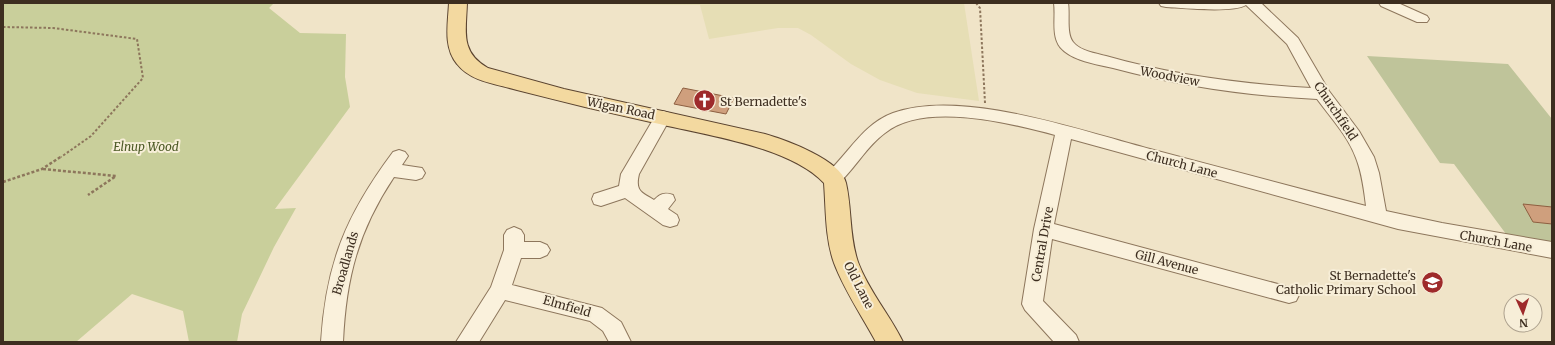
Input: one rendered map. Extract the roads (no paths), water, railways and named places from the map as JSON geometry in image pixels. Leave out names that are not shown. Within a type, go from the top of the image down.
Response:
[{"type":"main road","name":"Wigan Road","points":[[458,3],[457,27],[460,56],[464,62],[474,70],[493,77],[544,91],[663,117],[765,142],[801,157],[820,167],[833,178]]},
{"type":"main road","name":"Old Lane","points":[[833,178],[837,190],[840,238],[846,262],[852,276],[890,342]]},
{"type":"street","name":"Woodview","points":[[1061,3],[1063,41],[1068,48],[1078,53],[1164,76],[1262,90],[1322,94]]},
{"type":"street","points":[[1166,3],[1212,5],[1240,3]]},
{"type":"street","name":"Churchfield","points":[[1252,3],[1293,41],[1322,94],[1349,130],[1365,157],[1370,173],[1377,216]]},
{"type":"street","points":[[1386,3],[1422,19]]},
{"type":"street","name":"Church Lane","points":[[833,178],[849,162],[870,134],[890,121],[911,115],[930,112],[954,112],[986,115],[1064,132],[1377,216],[1455,234],[1552,250]]},
{"type":"street","points":[[663,117],[630,174],[629,190],[635,197],[664,210]]},
{"type":"street","name":"Central Drive","points":[[1064,132],[1044,229],[1032,304],[1068,342]]},
{"type":"street","name":"Broadlands","points":[[332,342],[334,297],[344,254],[361,214],[394,163],[416,173]]},
{"type":"street","points":[[601,199],[629,190]]},
{"type":"street","name":"Gill Avenue","points":[[1044,229],[1289,295]]},
{"type":"street","points":[[467,342],[500,290],[514,242],[540,250]]},
{"type":"street","name":"Elmfield","points":[[500,290],[595,314],[612,326],[620,342]]},
{"type":"place","name":"St Bernadette's","points":[[704,101]]},
{"type":"place","name":"St Bernadette's Catholic Primary School","points":[[1432,282]]},
{"type":"park label","name":"Elnup Wood","points":[[146,146]]}]
